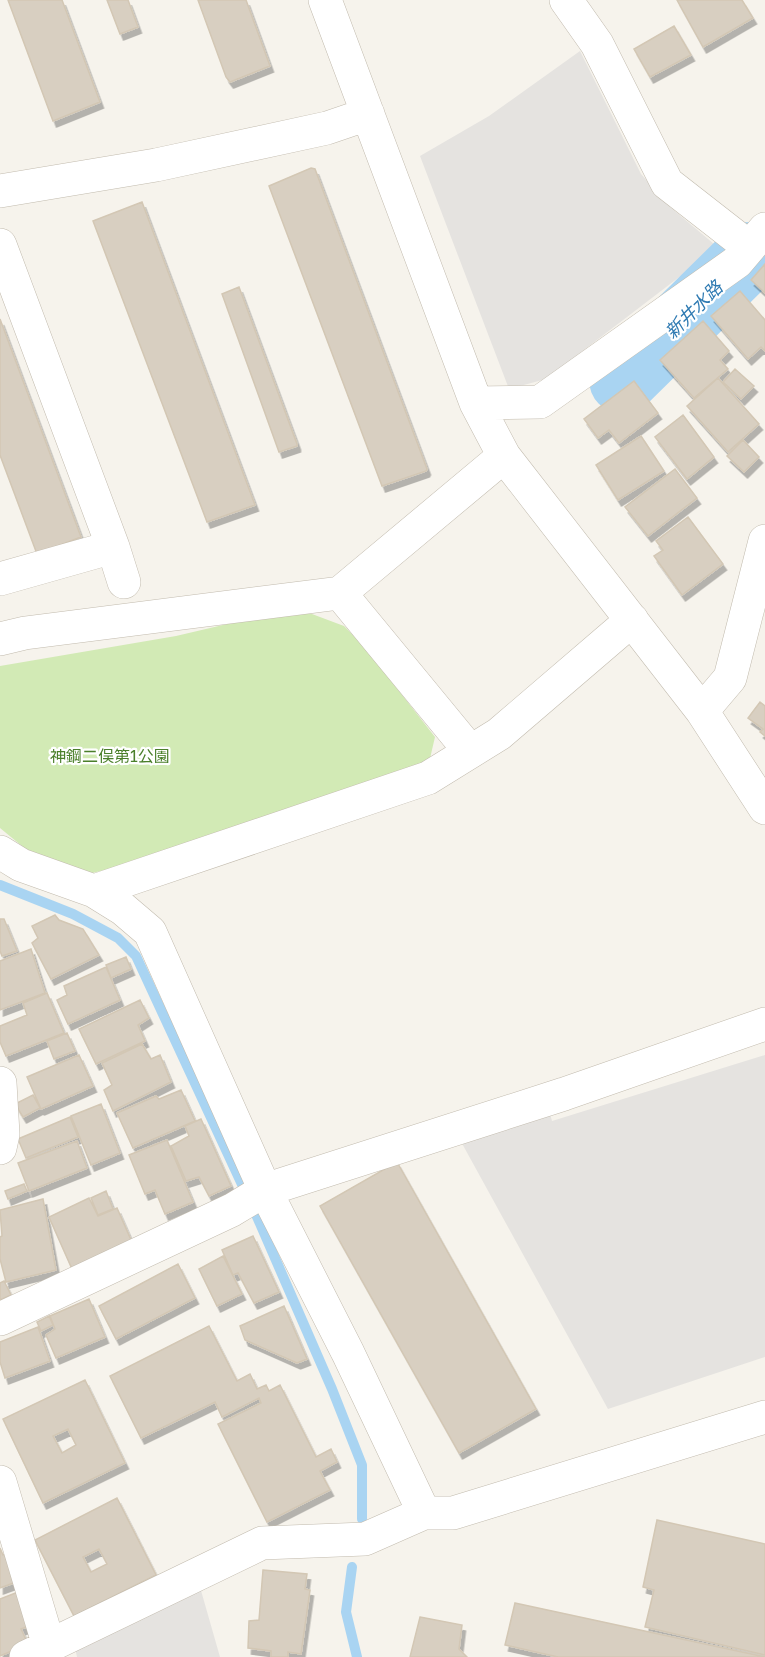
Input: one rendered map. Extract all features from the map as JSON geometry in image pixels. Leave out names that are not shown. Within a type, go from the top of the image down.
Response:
[{"type":"street","points":[[325,0],[476,403],[504,456],[702,711],[765,808]]},
{"type":"street","points":[[476,403],[540,402],[737,262],[757,238],[667,183],[597,44],[566,0]]},
{"type":"street","points":[[0,191],[156,165],[327,128],[368,114]]},
{"type":"street","points":[[0,244],[124,582]]},
{"type":"street","points":[[0,639],[25,633],[340,593],[504,456]]},
{"type":"street","points":[[702,711],[730,678],[765,541]]},
{"type":"street","points":[[0,579],[113,547]]},
{"type":"street","points":[[340,593],[470,751]]},
{"type":"street","points":[[94,891],[428,777],[499,734],[632,620]]},
{"type":"street","points":[[0,852],[21,865],[94,891],[123,909],[150,932],[265,1190],[348,1353],[424,1513]]},
{"type":"street","points":[[0,1319],[232,1210],[265,1190],[564,1094],[765,1024]]},
{"type":"street","points":[[0,1083],[3,1134],[0,1148]]},
{"type":"street","points":[[0,1482],[37,1652],[262,1543],[365,1539],[424,1513],[453,1513],[765,1417]]},
{"type":"green space","name":"神鋼二俣第1公園","points":[[296,608],[344,626],[363,645],[435,737],[428,767],[88,874],[28,851],[0,828],[0,666],[176,636]]},
{"type":"shaded area","points":[[580,51],[641,174],[670,207],[714,244],[708,255],[546,379],[509,389],[420,156],[489,116]]},
{"type":"shaded area","points":[[765,1055],[765,1357],[608,1409],[459,1138],[549,1110],[552,1121]]},
{"type":"shaded area","points":[[200,1587],[220,1657],[77,1657],[74,1643]]},
{"type":"building","points":[[8,0],[62,0],[100,102],[53,121]]},
{"type":"building","points":[[107,0],[128,0],[138,27],[120,34]]},
{"type":"building","points":[[198,0],[246,0],[270,66],[230,82],[226,77]]},
{"type":"building","points":[[677,0],[742,0],[753,18],[703,47]]},
{"type":"building","points":[[674,26],[691,55],[650,77],[634,49]]},
{"type":"building","points":[[311,168],[315,169],[427,469],[382,486],[269,186]]},
{"type":"building","points":[[142,202],[255,505],[207,522],[93,221]]},
{"type":"building","points":[[765,264],[765,293],[751,280]]},
{"type":"building","points":[[239,287],[297,444],[297,446],[279,452],[222,294]]},
{"type":"building","points":[[740,291],[765,320],[765,351],[761,347],[748,359],[711,316]]},
{"type":"building","points":[[0,319],[81,537],[37,554],[0,455]]},
{"type":"building","points":[[703,321],[729,351],[720,360],[728,369],[694,398],[660,360]]},
{"type":"building","points":[[735,369],[754,386],[741,399],[723,382]]},
{"type":"building","points":[[718,378],[759,424],[728,452],[687,406]]},
{"type":"building","points":[[634,381],[658,413],[619,443],[609,430],[598,438],[584,419]]},
{"type":"building","points":[[683,415],[714,457],[687,479],[655,437]]},
{"type":"building","points":[[641,436],[664,471],[618,500],[596,465]]},
{"type":"building","points":[[743,440],[759,457],[744,472],[727,456]]},
{"type":"building","points":[[675,469],[697,498],[648,536],[625,507]]},
{"type":"building","points":[[688,517],[723,564],[682,595],[654,556],[663,550],[656,541]]},
{"type":"building","points":[[760,702],[765,706],[765,736],[760,732],[763,729],[748,718]]},
{"type":"building","points":[[55,915],[59,920],[83,929],[99,955],[51,979],[32,943],[38,938],[32,926]]},
{"type":"building","points":[[0,919],[4,919],[17,951],[2,956],[0,951]]},
{"type":"building","points":[[31,949],[45,993],[0,1010],[0,961]]},
{"type":"building","points":[[126,957],[131,969],[111,978],[106,965]]},
{"type":"building","points":[[106,967],[120,1000],[68,1024],[57,1000],[67,995],[64,986]]},
{"type":"building","points":[[47,993],[64,1033],[6,1056],[0,1042],[0,1026],[27,1015],[23,1003]]},
{"type":"building","points":[[140,1000],[149,1018],[138,1025],[145,1041],[96,1064],[79,1029]]},
{"type":"building","points":[[67,1033],[75,1051],[54,1059],[47,1041]]},
{"type":"building","points":[[142,1044],[151,1059],[160,1055],[171,1082],[113,1111],[104,1090],[112,1085],[102,1063]]},
{"type":"building","points":[[79,1055],[93,1086],[41,1109],[27,1077]]},
{"type":"building","points":[[181,1090],[195,1121],[133,1148],[117,1113],[156,1096],[159,1099]]},
{"type":"building","points":[[33,1095],[40,1108],[23,1117],[15,1104]]},
{"type":"building","points":[[101,1104],[120,1153],[91,1165],[71,1116]]},
{"type":"building","points":[[70,1117],[78,1137],[26,1158],[18,1139]]},
{"type":"building","points":[[201,1119],[231,1186],[209,1196],[199,1177],[186,1181],[171,1146],[189,1136],[185,1126]]},
{"type":"building","points":[[167,1140],[193,1202],[165,1214],[155,1190],[145,1194],[129,1155]]},
{"type":"building","points":[[77,1141],[87,1168],[29,1191],[18,1163]]},
{"type":"building","points":[[397,1162],[536,1409],[459,1453],[320,1206]]},
{"type":"building","points":[[24,1184],[27,1191],[8,1199],[5,1191]]},
{"type":"building","points":[[106,1191],[113,1209],[98,1215],[91,1198]]},
{"type":"building","points":[[89,1198],[98,1216],[117,1208],[131,1240],[72,1269],[49,1217]]},
{"type":"building","points":[[43,1199],[56,1270],[6,1282],[0,1259],[0,1237],[2,1236],[0,1210]]},
{"type":"building","points":[[253,1236],[279,1292],[254,1303],[238,1273],[233,1275],[222,1250]]},
{"type":"building","points":[[223,1256],[242,1294],[217,1306],[199,1269]]},
{"type":"building","points":[[178,1264],[195,1298],[116,1339],[99,1306]]},
{"type":"building","points":[[4,1281],[11,1295],[0,1300],[0,1283]]},
{"type":"building","points":[[89,1299],[105,1337],[56,1358],[46,1335],[55,1329],[50,1316]]},
{"type":"building","points":[[284,1306],[307,1359],[297,1363],[245,1340],[240,1326]]},
{"type":"building","points":[[49,1316],[53,1325],[41,1331],[37,1322]]},
{"type":"building","points":[[209,1326],[237,1381],[250,1374],[257,1389],[266,1385],[269,1391],[280,1385],[316,1457],[331,1449],[337,1462],[320,1471],[330,1490],[267,1522],[218,1424],[261,1403],[259,1398],[222,1417],[215,1402],[141,1438],[110,1376]]},
{"type":"building","points":[[38,1327],[50,1361],[5,1378],[0,1362],[0,1342]]},
{"type":"building","points":[[85,1380],[125,1463],[43,1503],[3,1419]],"holes":[[[68,1429],[76,1445],[62,1453],[53,1436]]]},
{"type":"building","points":[[117,1498],[156,1575],[74,1616],[35,1540]],"holes":[[[99,1549],[107,1564],[91,1572],[83,1557]]]},
{"type":"building","points":[[657,1520],[765,1544],[765,1655],[645,1627],[654,1590],[643,1587]]},
{"type":"building","points":[[0,1548],[3,1555],[8,1553],[19,1581],[0,1588]]},
{"type":"building","points":[[263,1570],[307,1574],[305,1589],[310,1590],[301,1654],[288,1652],[288,1657],[271,1657],[271,1651],[248,1648],[249,1621],[259,1620]]},
{"type":"building","points":[[18,1592],[29,1626],[21,1629],[28,1644],[0,1656],[0,1599]]},
{"type":"building","points":[[515,1603],[765,1657],[558,1657],[505,1645]]},
{"type":"building","points":[[420,1617],[462,1625],[459,1649],[467,1657],[410,1657]]},
{"type":"waterway","name":"新井水路","points":[[623,380],[749,256]]},
{"type":"waterway","points":[[0,885],[73,914],[118,938],[136,956],[258,1219],[332,1389],[362,1465],[362,1519]]},
{"type":"waterway","points":[[352,1567],[346,1612],[357,1657]]}]
